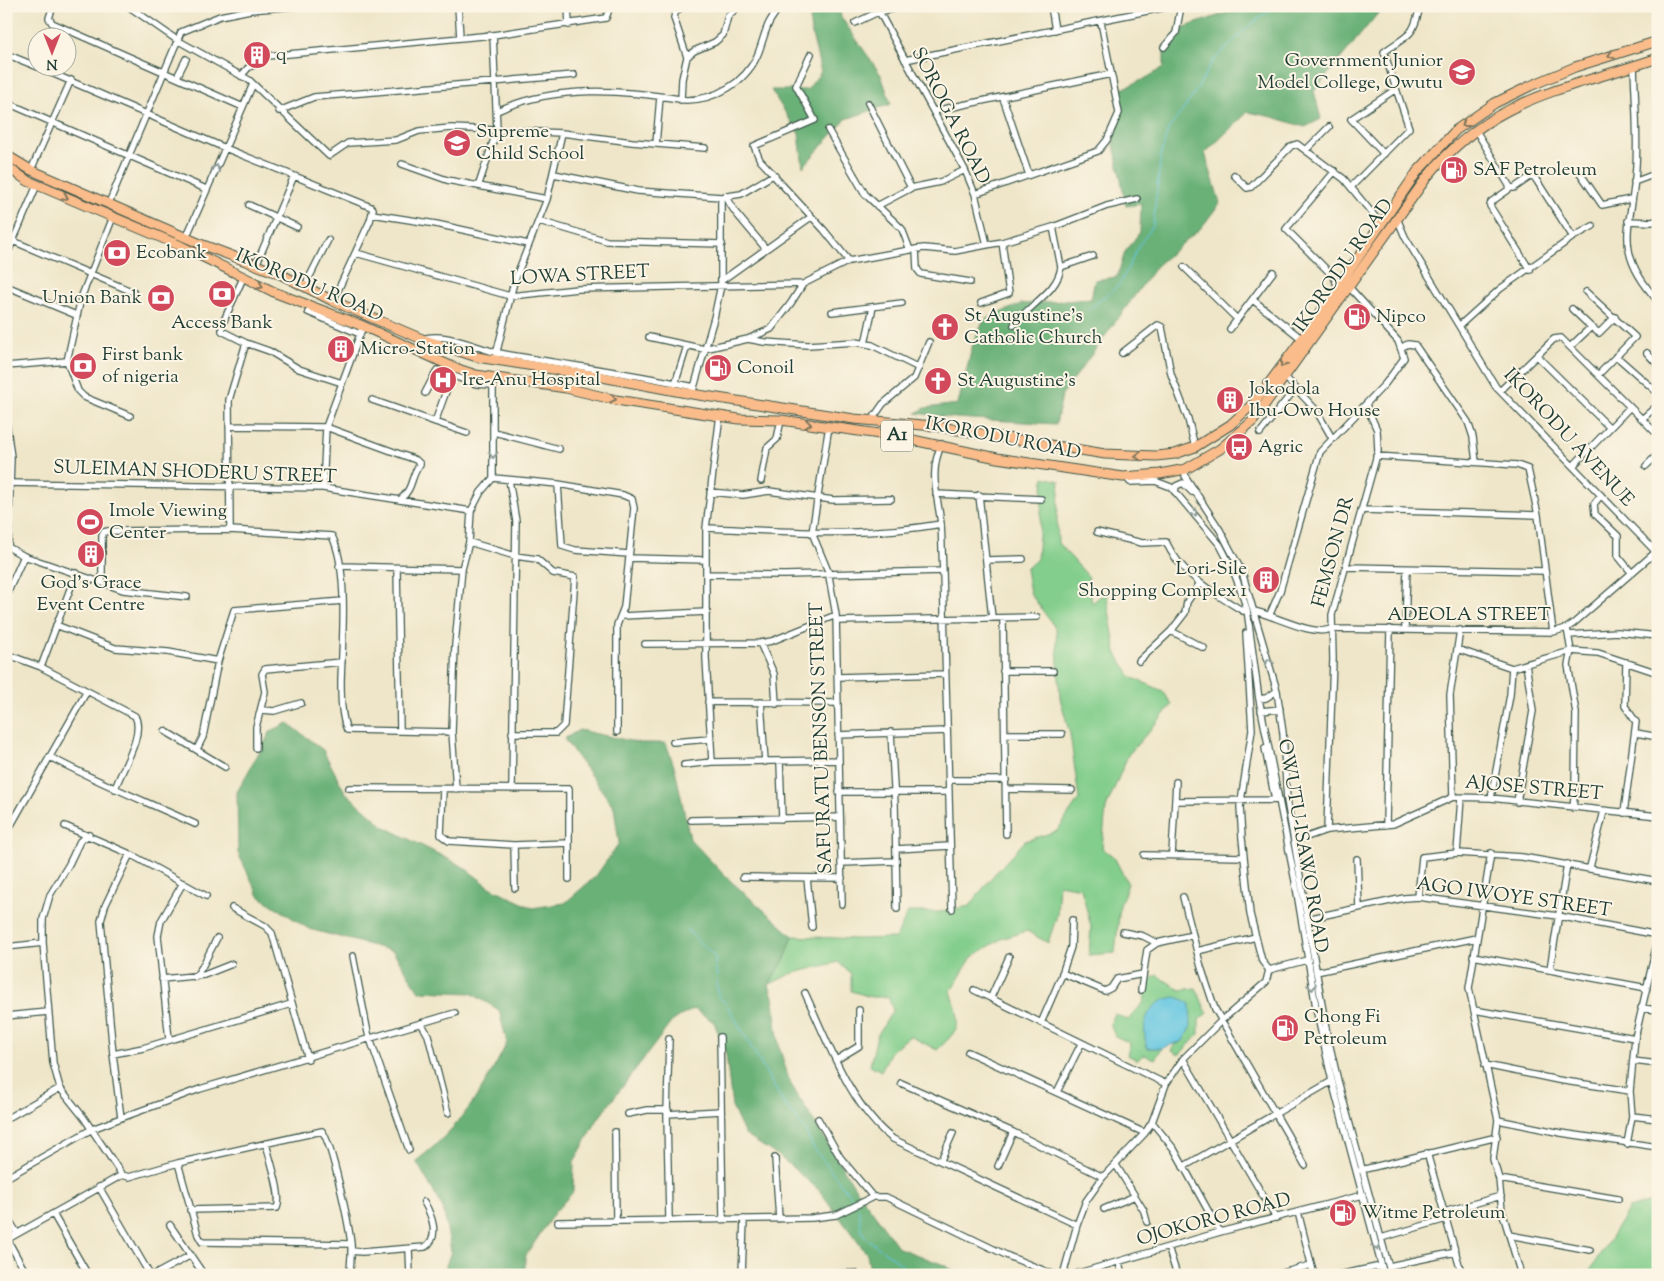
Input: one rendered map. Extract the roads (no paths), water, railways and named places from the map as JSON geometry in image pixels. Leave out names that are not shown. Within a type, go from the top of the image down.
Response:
[{"type":"highway","name":"IKORODU ROAD","points":[[6,166],[17,175],[37,185],[181,246],[243,278],[453,372],[467,372],[493,382],[566,388],[616,400],[739,419],[781,420],[829,426],[942,444],[997,458],[1126,477],[1166,473],[1190,467],[1220,449],[1250,424],[1286,378],[1349,287],[1427,159],[1456,130],[1482,111],[1517,92],[1575,67],[1658,41]]},
{"type":"highway","name":"IKORODU ROAD","points":[[6,155],[31,170],[186,238],[280,274],[333,301],[422,339],[466,354],[496,356],[871,421],[934,426],[1127,456],[1165,456],[1190,448],[1220,432],[1246,411],[1386,226],[1397,218],[1439,162],[1475,129],[1497,114],[1530,98],[1658,58]]},
{"type":"highway","points":[[276,293],[284,292],[287,283],[280,274]]},
{"type":"highway","points":[[466,354],[460,363],[467,372]]},
{"type":"highway","points":[[1190,448],[1184,458],[1190,467]]},
{"type":"highway","points":[[1165,456],[1169,462],[1166,473]]},
{"type":"street","points":[[53,6],[50,21],[244,107]]},
{"type":"street","points":[[128,6],[177,40],[253,84],[328,156],[348,143],[396,140],[431,128],[562,133],[706,148]]},
{"type":"street","points":[[109,203],[181,32],[220,16],[250,8],[297,6]]},
{"type":"street","points":[[568,6],[570,25]]},
{"type":"street","points":[[241,76],[248,68],[267,56],[492,35],[570,25],[606,18],[610,6]]},
{"type":"street","points":[[681,100],[682,79],[687,57],[674,18],[675,13],[682,6]]},
{"type":"street","points":[[687,57],[694,51],[715,42],[723,35],[728,16],[739,6]]},
{"type":"street","points":[[497,112],[528,100],[586,91],[611,91],[681,100],[696,100],[712,96],[741,79],[752,66],[769,23],[779,6]]},
{"type":"street","points":[[854,23],[877,9],[906,6]]},
{"type":"street","points":[[1051,6],[1055,30]]},
{"type":"street","points":[[905,60],[1101,22],[1172,6]]},
{"type":"street","points":[[1164,47],[1176,33],[1181,6]]},
{"type":"street","points":[[1352,186],[1409,128],[1384,52],[1408,36],[1414,29],[1420,6]]},
{"type":"street","points":[[460,7],[460,37]]},
{"type":"street","name":"SOROGA ROAD","points":[[877,9],[965,170],[975,194],[987,244]]},
{"type":"street","points":[[975,194],[1098,151],[1104,146],[1119,113],[1101,22]]},
{"type":"street","points":[[480,184],[497,130],[492,35]]},
{"type":"street","points":[[6,54],[28,63]]},
{"type":"street","points":[[811,54],[796,86],[816,120],[754,146],[760,160],[849,261]]},
{"type":"street","points":[[176,77],[186,59]]},
{"type":"street","points":[[1634,66],[1637,146],[1627,241],[1631,264],[1658,301]]},
{"type":"street","points":[[934,111],[1111,74]]},
{"type":"street","points":[[279,111],[314,97],[574,75]]},
{"type":"street","points":[[66,78],[225,148],[371,206],[373,209],[372,214],[333,301]]},
{"type":"street","points":[[31,170],[71,80]]},
{"type":"street","points":[[186,238],[253,84]]},
{"type":"street","points":[[1384,154],[1351,119],[1396,89]]},
{"type":"street","points":[[656,144],[660,97]]},
{"type":"street","points":[[1003,98],[1029,175]]},
{"type":"street","points":[[868,103],[912,188]]},
{"type":"street","points":[[10,104],[206,189]]},
{"type":"street","points":[[1306,149],[1329,127]]},
{"type":"street","points":[[1475,129],[1512,188]]},
{"type":"street","points":[[828,130],[864,192],[902,229],[913,249],[917,269],[921,274],[970,282]]},
{"type":"street","points":[[422,339],[435,336],[496,356],[510,296],[528,244],[547,199],[562,133]]},
{"type":"street","points":[[1234,175],[1249,188],[1263,176],[1290,146],[1297,144],[1335,171],[1352,186],[1386,226],[1405,236]]},
{"type":"street","points":[[402,164],[447,180],[480,184],[547,199]]},
{"type":"street","points":[[877,206],[912,188],[940,182],[965,170]]},
{"type":"street","points":[[1335,171],[1286,229],[1334,277],[1338,287]]},
{"type":"street","points":[[1580,173],[1602,205],[1631,199]]},
{"type":"street","points":[[1634,182],[1658,173]]},
{"type":"street","points":[[554,174],[638,191],[723,196],[741,194],[774,176]]},
{"type":"street","points":[[256,265],[294,176]]},
{"type":"street","points":[[1530,270],[1490,206],[1491,202],[1530,177],[1535,178],[1573,237]]},
{"type":"street","points":[[6,257],[37,185]]},
{"type":"street","points":[[693,391],[721,283],[723,196]]},
{"type":"street","points":[[723,196],[766,249]]},
{"type":"street","points":[[649,337],[704,350],[748,338],[771,329],[803,284],[849,261],[913,249],[955,251],[1002,242],[1054,227],[1107,206],[1137,199]]},
{"type":"street","points":[[248,206],[297,227]]},
{"type":"street","points":[[372,214],[436,224],[528,244]]},
{"type":"street","points":[[113,217],[76,315],[67,361],[78,391],[84,397],[130,416]]},
{"type":"street","points":[[721,283],[811,217]]},
{"type":"street","name":"IKORODU AVENUE","points":[[1397,218],[1405,236],[1500,391],[1657,551]]},
{"type":"street","points":[[1628,221],[1652,222],[1658,220]]},
{"type":"street","points":[[539,221],[606,241],[722,244]]},
{"type":"street","points":[[1459,326],[1500,289],[1530,270],[1573,237],[1593,226]]},
{"type":"street","points":[[1014,325],[1025,311],[1050,289],[1058,279],[1061,267],[1054,227]]},
{"type":"street","points":[[6,238],[133,292]]},
{"type":"street","points":[[305,286],[328,240]]},
{"type":"street","points":[[981,303],[1009,293],[1002,242]]},
{"type":"street","name":"LOWA STREET","points":[[356,252],[510,296],[578,289],[721,283],[803,284]]},
{"type":"street","points":[[1061,267],[1093,256]]},
{"type":"street","points":[[1184,267],[1237,318]]},
{"type":"street","points":[[1230,329],[1273,272]]},
{"type":"street","points":[[243,278],[221,328],[222,331],[269,352],[299,369],[342,383]]},
{"type":"street","points":[[6,286],[76,315]]},
{"type":"street","points":[[1270,614],[1280,591],[1316,462],[1325,446],[1366,406],[1402,363],[1404,358],[1402,347],[1392,332],[1349,287]]},
{"type":"street","points":[[1586,292],[1616,317],[1635,337],[1599,374]]},
{"type":"street","points":[[1253,300],[1302,339]]},
{"type":"street","points":[[832,312],[902,303]]},
{"type":"street","points":[[865,344],[874,307]]},
{"type":"street","points":[[1572,308],[1591,327],[1600,333],[1616,317]]},
{"type":"street","points":[[308,312],[362,330],[326,427],[323,488]]},
{"type":"street","points":[[1122,353],[1158,325],[1162,327],[1171,374],[1188,418],[1190,448]]},
{"type":"street","points":[[1570,347],[1591,327]]},
{"type":"street","points":[[748,338],[796,345],[835,342],[865,344],[919,368]]},
{"type":"street","points":[[1500,391],[1538,357],[1554,339],[1561,338],[1658,435]]},
{"type":"street","points":[[871,421],[883,404],[910,383],[919,368],[929,342]]},
{"type":"street","points":[[230,530],[229,400],[246,343]]},
{"type":"street","points":[[1402,347],[1408,344],[1415,345],[1468,422],[1474,438],[1476,462]]},
{"type":"street","points":[[674,386],[687,346]]},
{"type":"street","points":[[1647,353],[1658,365]]},
{"type":"street","points":[[1616,356],[1658,394]]},
{"type":"street","points":[[1538,357],[1609,427]]},
{"type":"street","points":[[6,366],[67,361]]},
{"type":"street","points":[[425,394],[436,371],[439,370],[453,372],[476,384],[493,382],[493,478],[481,492],[470,512],[469,542],[462,569],[455,645],[452,732],[456,789]]},
{"type":"street","points":[[435,422],[453,372]]},
{"type":"street","points":[[1286,378],[1316,410],[1332,438]]},
{"type":"street","points":[[1260,433],[1295,389]]},
{"type":"street","points":[[372,400],[467,433]]},
{"type":"street","points":[[1643,418],[1658,404]]},
{"type":"street","name":"FEMSON DR","points":[[1327,830],[1333,659],[1330,629],[1332,615],[1347,567],[1376,456],[1377,430],[1366,406]]},
{"type":"street","points":[[1573,466],[1630,407]]},
{"type":"street","points":[[712,762],[706,644],[706,528],[720,415]]},
{"type":"street","points":[[6,420],[10,443],[7,547],[24,556],[130,592],[187,597]]},
{"type":"street","points":[[762,480],[767,448],[776,439],[781,420]]},
{"type":"street","points":[[229,426],[326,427],[419,462],[420,464],[413,473],[412,486],[400,500]]},
{"type":"street","points":[[812,533],[829,426]]},
{"type":"street","points":[[494,432],[560,449]]},
{"type":"street","points":[[942,444],[935,461],[943,571],[952,909]]},
{"type":"street","points":[[1646,466],[1658,454]]},
{"type":"street","points":[[1376,456],[1517,464],[1528,469],[1538,515],[1553,632]]},
{"type":"street","name":"OWUTU-ISAWO ROAD","points":[[1190,467],[1185,476],[1209,513],[1242,572],[1277,691],[1287,800],[1316,972],[1338,1081],[1391,1275]]},
{"type":"street","name":"OWUTU-ISAWO ROAD","points":[[1126,477],[1130,482],[1164,483],[1175,492],[1220,545],[1233,570],[1245,610],[1277,800],[1332,1081],[1384,1275]]},
{"type":"street","points":[[493,478],[558,484],[623,495],[632,499],[634,508],[622,616],[617,624],[618,732]]},
{"type":"street","points":[[509,480],[516,521],[512,788]]},
{"type":"street","name":"SULEIMAN SHODERU STREET","points":[[8,483],[323,488],[470,512]]},
{"type":"street","points":[[558,484],[562,546],[575,550],[629,556],[706,560]]},
{"type":"street","points":[[1175,492],[1176,486],[1184,484],[1209,513]]},
{"type":"street","points":[[710,492],[743,495],[769,491],[818,499],[891,499]]},
{"type":"street","points":[[936,494],[1041,499]]},
{"type":"street","points":[[979,495],[992,618]]},
{"type":"street","points":[[1601,495],[1594,504],[1596,514],[1618,536],[1618,556],[1631,572]]},
{"type":"street","points":[[1361,510],[1538,515]]},
{"type":"street","points":[[706,528],[812,533],[902,530],[941,524]]},
{"type":"street","points":[[102,582],[102,536],[104,532],[230,530],[332,536],[339,566],[343,601],[341,694],[347,730],[350,732],[400,730],[452,732]]},
{"type":"street","points":[[1097,532],[1142,543],[1166,542],[1181,564],[1200,584],[1245,610],[1252,737],[1240,813],[1243,857],[1256,936],[1262,961],[1269,970]]},
{"type":"street","name":"SAFURATU BENSON STREET","points":[[812,533],[829,574],[837,618],[842,904]]},
{"type":"street","points":[[469,542],[515,556],[537,559],[553,573],[572,576],[576,582],[564,725],[556,732],[512,733]]},
{"type":"street","name":"ADEOLA STREET","points":[[1254,611],[1270,614],[1317,632],[1330,629],[1405,628],[1553,632],[1567,628],[1657,551]]},
{"type":"street","points":[[6,596],[24,556]]},
{"type":"street","points":[[986,560],[1023,559]]},
{"type":"street","points":[[339,566],[397,569],[462,569]]},
{"type":"street","points":[[1347,567],[1545,571]]},
{"type":"street","points":[[397,569],[400,730]]},
{"type":"street","points":[[1405,628],[1406,569]]},
{"type":"street","points":[[706,574],[829,574],[943,571]]},
{"type":"street","points":[[41,667],[76,573]]},
{"type":"street","points":[[1139,661],[1171,631],[1184,613],[1187,602],[1200,584]]},
{"type":"street","points":[[197,749],[203,737],[218,662],[234,610],[343,601]]},
{"type":"street","points":[[622,616],[706,612]]},
{"type":"street","points":[[645,644],[760,643],[772,641],[837,618],[944,619],[1037,617]]},
{"type":"street","points":[[1003,618],[1006,834]]},
{"type":"street","points":[[56,626],[115,648],[168,652],[218,662]]},
{"type":"street","points":[[1567,628],[1572,651],[1568,665],[1576,713],[1577,735],[1572,808]]},
{"type":"street","points":[[1386,825],[1390,629]]},
{"type":"street","points":[[1453,797],[1450,695],[1460,630]]},
{"type":"street","points":[[1171,631],[1204,648]]},
{"type":"street","points":[[1569,635],[1618,632],[1658,636]]},
{"type":"street","points":[[760,643],[774,674],[776,704]]},
{"type":"street","points":[[1457,649],[1512,668],[1572,651],[1598,653],[1658,673]]},
{"type":"street","points":[[6,654],[41,667],[137,718],[132,750],[115,789]]},
{"type":"street","points":[[256,748],[256,727],[262,710],[264,692],[262,674],[264,669],[342,662]]},
{"type":"street","points":[[1624,813],[1636,733],[1635,718],[1625,706],[1626,662]]},
{"type":"street","points":[[1517,802],[1533,711],[1526,664]]},
{"type":"street","points":[[1492,798],[1510,694],[1512,668]]},
{"type":"street","points":[[1003,671],[1052,671]]},
{"type":"street","points":[[838,677],[945,674]]},
{"type":"street","points":[[1175,801],[1277,800],[1255,688],[1249,684]]},
{"type":"street","points":[[6,834],[87,691]]},
{"type":"street","points":[[1259,699],[1266,698],[1277,691]]},
{"type":"street","points":[[708,702],[838,703]]},
{"type":"street","points":[[761,702],[765,762]]},
{"type":"street","points":[[262,710],[274,711],[301,703]]},
{"type":"street","points":[[1261,711],[1280,709]]},
{"type":"street","points":[[838,735],[946,730]]},
{"type":"street","points":[[164,732],[197,749],[225,767]]},
{"type":"street","points":[[891,732],[895,794],[897,909]]},
{"type":"street","points":[[1636,733],[1658,737]]},
{"type":"street","points":[[1005,734],[1062,734]]},
{"type":"street","points":[[673,742],[710,739]]},
{"type":"street","points":[[50,757],[115,789],[147,801],[195,824]]},
{"type":"street","points":[[684,765],[712,762],[839,760]]},
{"type":"street","points":[[780,762],[782,819]]},
{"type":"street","points":[[949,780],[1006,780]]},
{"type":"street","points":[[1172,855],[1176,782]]},
{"type":"street","points":[[350,788],[444,790],[569,789],[568,879]]},
{"type":"street","points":[[1006,789],[1072,790]]},
{"type":"street","points":[[444,790],[441,835],[456,843],[569,844]]},
{"type":"street","points":[[839,792],[895,794],[949,792]]},
{"type":"street","name":"AJOSE STREET","points":[[1295,841],[1327,830],[1386,825],[1420,813],[1453,797],[1492,798],[1658,816]]},
{"type":"street","points":[[1457,853],[1461,798]]},
{"type":"street","points":[[1590,867],[1604,811]]},
{"type":"street","points":[[691,820],[840,817]]},
{"type":"street","points":[[65,826],[130,854],[206,896]]},
{"type":"street","points":[[89,835],[80,841],[70,864],[50,895],[43,918],[43,942],[53,1063],[60,1088],[92,1129],[122,1174],[129,1177],[178,1163],[322,1131],[330,1148],[351,1248],[350,1275]]},
{"type":"street","points":[[514,845],[515,888]]},
{"type":"street","points":[[896,848],[950,846]]},
{"type":"street","points":[[1418,897],[1422,858],[1457,853],[1491,854],[1590,867],[1658,881]]},
{"type":"street","points":[[121,1118],[101,921],[105,906],[130,854]]},
{"type":"street","points":[[1491,854],[1469,988],[1498,1120],[1493,1160],[1499,1179],[1509,1235],[1520,1275]]},
{"type":"street","points":[[1144,855],[1243,857]]},
{"type":"street","points":[[1357,859],[1359,908]]},
{"type":"street","points":[[841,863],[896,861]]},
{"type":"street","points":[[1550,969],[1567,864]]},
{"type":"street","points":[[743,877],[842,878]]},
{"type":"street","points":[[808,878],[812,927]]},
{"type":"street","points":[[169,1039],[162,979],[159,928],[183,883]]},
{"type":"street","points":[[1183,897],[1210,997],[1220,1021],[1276,1112],[1305,1164]]},
{"type":"street","name":"AGO IWOYE STREET","points":[[1307,920],[1404,898],[1418,897],[1482,904],[1558,916],[1658,935]]},
{"type":"street","points":[[232,908],[266,926],[272,934],[308,1059]]},
{"type":"street","points":[[1041,1023],[1071,947],[1072,920]]},
{"type":"street","points":[[1123,932],[1143,936],[1157,943]]},
{"type":"street","points":[[1141,990],[1147,950],[1157,943],[1193,936]]},
{"type":"street","points":[[1197,951],[1256,936]]},
{"type":"street","points":[[195,977],[217,938]]},
{"type":"street","points":[[1316,972],[1476,938]]},
{"type":"street","points":[[1627,1144],[1632,1116],[1630,1091],[1635,1038],[1641,1008],[1656,955],[1658,939]]},
{"type":"street","points":[[6,947],[43,942]]},
{"type":"street","points":[[352,956],[370,1038],[409,1150]]},
{"type":"street","points":[[1473,956],[1647,988]]},
{"type":"street","points":[[991,997],[1009,957]]},
{"type":"street","points":[[1269,970],[1307,960]]},
{"type":"street","points":[[162,979],[195,977],[232,964]]},
{"type":"street","points":[[1063,1275],[1076,1225],[1086,1201],[1103,1177],[1116,1166],[1145,1133],[1152,1122],[1166,1084],[1183,1059],[1220,1021],[1266,982],[1269,970]]},
{"type":"street","points":[[1062,973],[1105,991],[1111,988],[1116,979],[1143,974]]},
{"type":"street","points":[[974,990],[1166,1084]]},
{"type":"street","points":[[805,993],[836,1060],[859,1099],[883,1132],[893,1139],[1076,1225]]},
{"type":"street","points":[[113,1054],[143,1048],[291,1004]]},
{"type":"street","points":[[1641,1008],[1658,1010]]},
{"type":"street","points":[[836,1060],[859,1046],[859,1010]]},
{"type":"street","points":[[1474,1010],[1635,1038]]},
{"type":"street","points":[[6,1016],[48,1012]]},
{"type":"street","points":[[6,1178],[92,1129],[121,1118],[200,1089],[308,1059],[370,1038],[455,1013]]},
{"type":"street","points":[[422,1023],[428,1035],[448,1113]]},
{"type":"street","points":[[720,1037],[723,1220]]},
{"type":"street","points":[[669,1040],[669,1219]]},
{"type":"street","points":[[1057,1092],[1081,1044]]},
{"type":"street","points":[[968,1052],[1145,1133]]},
{"type":"street","points":[[1183,1059],[1229,1141],[1276,1218]]},
{"type":"street","points":[[1633,1061],[1658,1064]]},
{"type":"street","points":[[1485,1065],[1558,1080],[1630,1091]]},
{"type":"street","points":[[1183,1167],[1332,1081]]},
{"type":"street","points":[[901,1083],[1013,1132],[1103,1177]]},
{"type":"street","points":[[6,1119],[60,1088]]},
{"type":"street","points":[[628,1114],[647,1110],[668,1112],[721,1111]]},
{"type":"street","points":[[1632,1116],[1658,1118]]},
{"type":"street","points":[[818,1119],[840,1157],[873,1197]]},
{"type":"street","points":[[1498,1120],[1627,1144],[1658,1147]]},
{"type":"street","points":[[1152,1122],[1170,1144],[1220,1232]]},
{"type":"street","points":[[615,1132],[616,1220]]},
{"type":"street","points":[[998,1166],[1013,1132]]},
{"type":"street","points":[[940,1160],[953,1133]]},
{"type":"street","points":[[1361,1170],[1497,1137]]},
{"type":"street","points":[[190,1210],[277,1208],[279,1204],[278,1193],[266,1143]]},
{"type":"street","points":[[1427,1153],[1462,1275]]},
{"type":"street","points":[[775,1158],[779,1219]]},
{"type":"street","points":[[178,1163],[190,1210],[202,1242],[351,1248],[362,1252],[425,1247],[432,1240],[432,1219],[424,1202]]},
{"type":"street","points":[[1116,1166],[1144,1211],[1147,1222]]},
{"type":"street","points":[[27,1275],[7,1239],[122,1174]]},
{"type":"street","points":[[1499,1179],[1618,1199]]},
{"type":"street","points":[[99,1187],[150,1275]]},
{"type":"street","name":"OJOKORO ROAD","points":[[1072,1275],[1220,1232],[1363,1195]]},
{"type":"street","points":[[1104,1209],[1135,1196]]},
{"type":"street","points":[[1444,1212],[1501,1196]]},
{"type":"street","points":[[558,1222],[823,1217],[851,1210],[873,1197],[886,1197],[1008,1256],[1056,1275]]},
{"type":"street","points":[[1298,1212],[1314,1275]]},
{"type":"street","points":[[53,1214],[88,1275]]},
{"type":"street","points":[[6,1215],[17,1233]]},
{"type":"street","points":[[742,1275],[744,1219]]},
{"type":"street","points":[[1381,1238],[1446,1219]]},
{"type":"street","points":[[170,1225],[204,1275]]},
{"type":"street","points":[[1509,1235],[1590,1250]]},
{"type":"street","points":[[1168,1247],[1176,1275]]},
{"type":"street","points":[[409,1249],[410,1275]]},
{"type":"street","points":[[1389,1266],[1456,1252]]},
{"type":"street","points":[[154,1275],[191,1255]]},
{"type":"street","points":[[1118,1262],[1122,1275]]},
{"type":"street","points":[[1276,1275],[1311,1265]]},
{"type":"street","points":[[1338,1275],[1381,1266]]},
{"type":"street","points":[[809,1275],[854,1273]]},
{"type":"water","points":[[1175,997],[1190,1004],[1191,1026],[1183,1041],[1162,1048],[1147,1048],[1144,1030],[1148,1015],[1158,1004]]},
{"type":"waterway","points":[[1088,310],[1120,284],[1139,245],[1153,226],[1161,154],[1168,130],[1191,99],[1213,61],[1249,26],[1275,6]]},
{"type":"waterway","points":[[686,929],[715,957],[718,996],[727,1005],[783,1102],[805,1130],[813,1147],[855,1202]]},
{"type":"waterway","points":[[858,1208],[864,1235],[900,1263],[910,1275]]},
{"type":"place","name":"q","points":[[257,55]]},
{"type":"place","name":"Government Junior Model College, Owutu","points":[[1462,72]]},
{"type":"place","name":"Supreme Child School","points":[[457,143]]},
{"type":"place","name":"SAF Petroleum","points":[[1454,170]]},
{"type":"place","name":"Ecobank","points":[[117,253]]},
{"type":"place","name":"Access Bank","points":[[222,294]]},
{"type":"place","name":"Union Bank","points":[[161,298]]},
{"type":"place","name":"Nipco","points":[[1357,317]]},
{"type":"place","name":"St Augustine's Catholic Church","points":[[945,327]]},
{"type":"place","name":"Micro-Station","points":[[341,349]]},
{"type":"place","name":"First bank of nigeria","points":[[83,366]]},
{"type":"place","name":"Conoil","points":[[718,368]]},
{"type":"place","name":"Ire-Anu Hospital","points":[[443,380]]},
{"type":"place","name":"St Augustine's","points":[[938,381]]},
{"type":"place","name":"Jokodola Ibu-Owo House","points":[[1230,400]]},
{"type":"place","name":"Agric","points":[[1239,447]]},
{"type":"place","name":"Imole Viewing Center","points":[[90,522]]},
{"type":"place","name":"God's Grace Event Centre","points":[[91,554]]},
{"type":"place","name":"Lori-Sile Shopping Complex 1","points":[[1266,580]]},
{"type":"place","name":"Chong Fi Petroleum","points":[[1285,1028]]},
{"type":"place","name":"Witme Petroleum","points":[[1343,1213]]}]
